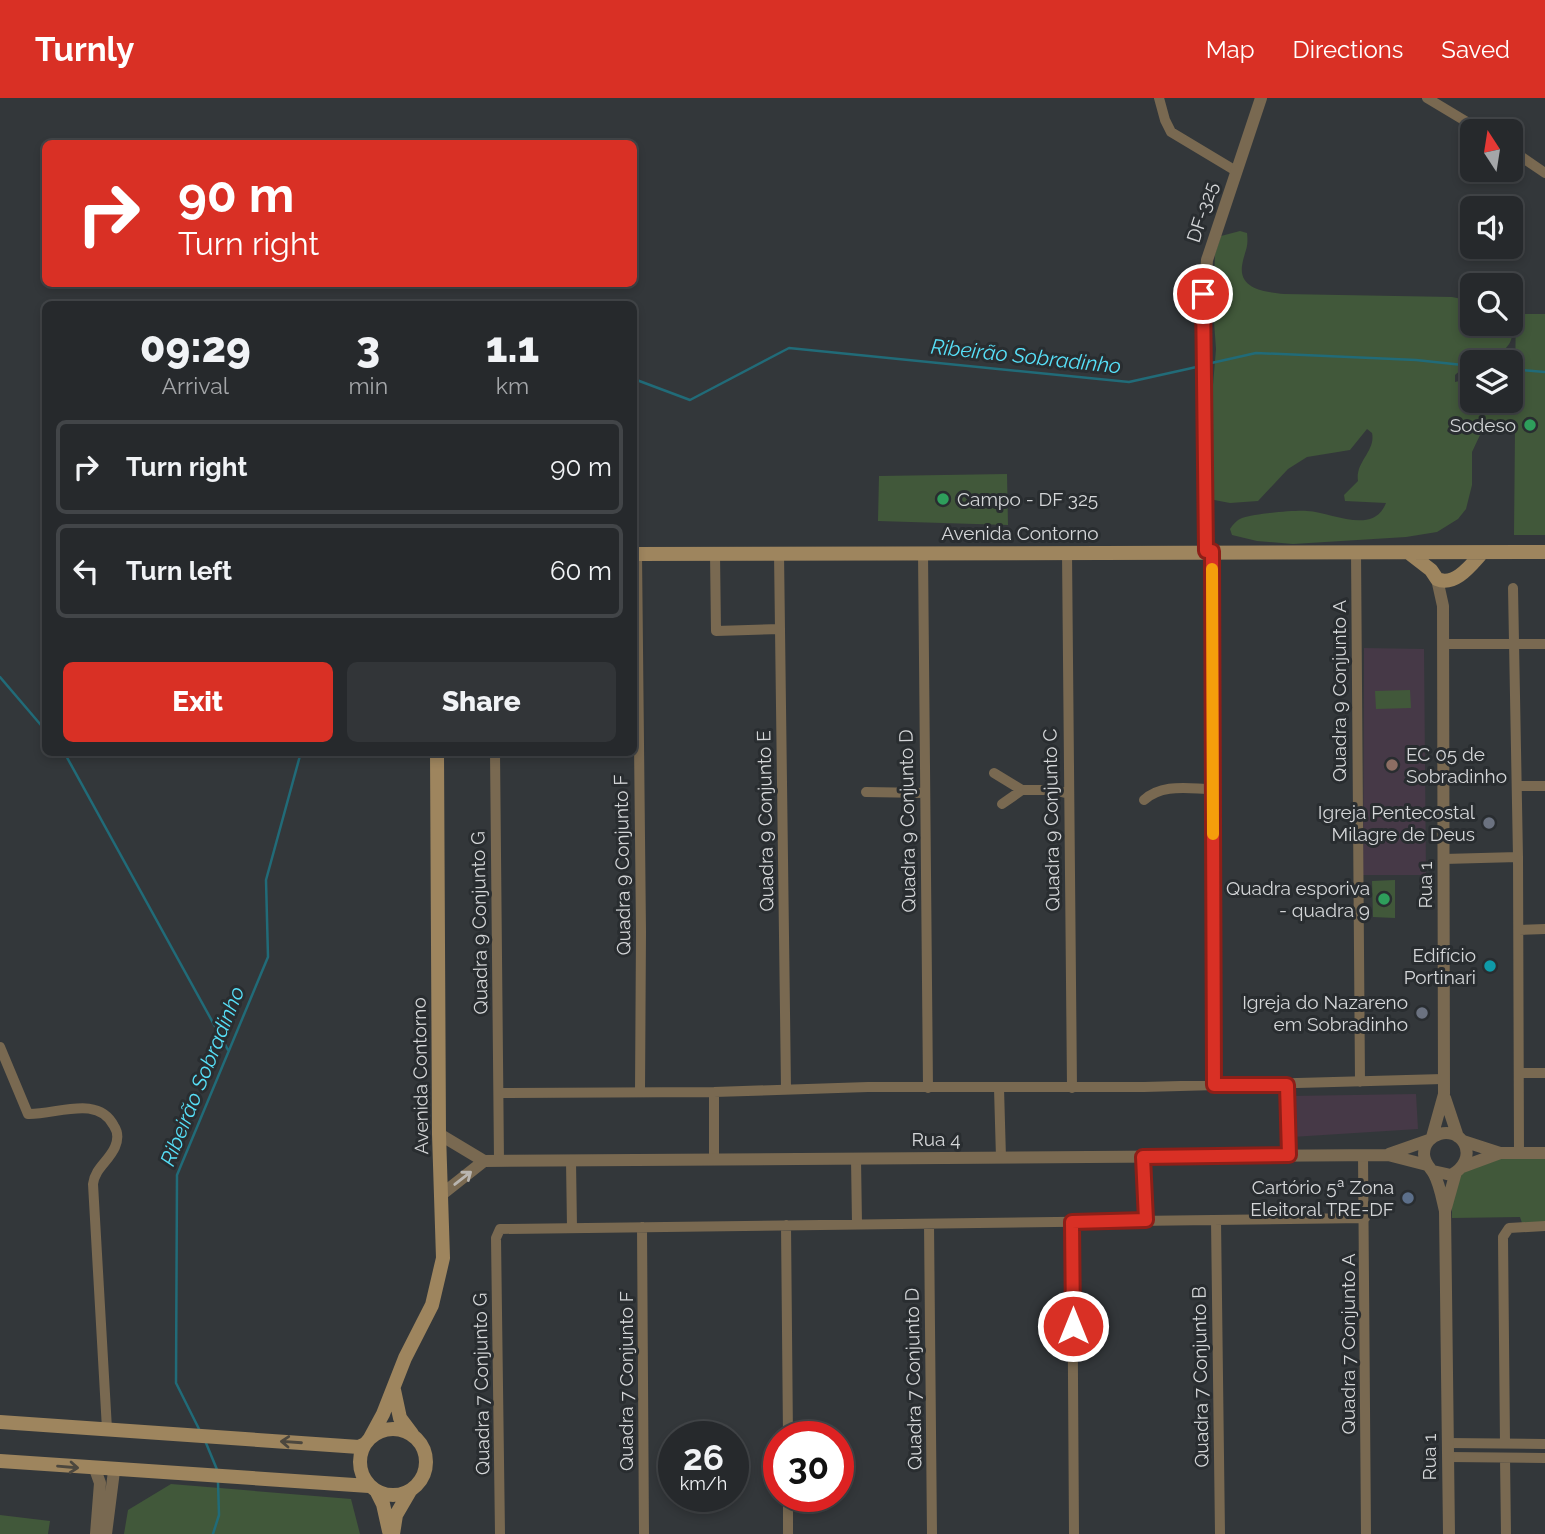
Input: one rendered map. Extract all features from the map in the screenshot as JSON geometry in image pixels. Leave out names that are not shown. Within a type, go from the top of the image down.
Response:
[{"type":"main road","points":[[1408,552],[1446,582],[1457,577],[1482,553]]},
{"type":"main road","points":[[1434,575],[1434,560],[1447,552],[1461,565],[1457,577]]},
{"type":"main road","name":"Avenida Contorno","points":[[637,554],[1545,552]]},
{"type":"main road","name":"Avenida Contorno","points":[[367,1441],[383,1414],[405,1358],[432,1305],[443,1258],[439,1134],[437,756]]},
{"type":"main road","points":[[391,1534],[396,1515],[424,1475],[427,1464],[420,1442],[400,1418],[393,1388]]},
{"type":"main road","points":[[0,1422],[359,1447],[379,1432],[390,1429],[412,1434]]},
{"type":"main road","points":[[367,1441],[359,1462],[360,1471],[386,1513],[391,1534]]},
{"type":"main road","points":[[0,1461],[373,1489],[388,1496],[410,1492]]},
{"type":"street","points":[[1159,98],[1171,132],[1236,171]]},
{"type":"street","name":"DF-325","points":[[1209,551],[1203,305],[1207,260],[1261,98]]},
{"type":"street","points":[[1427,98],[1462,119]]},
{"type":"street","points":[[1523,158],[1545,173]]},
{"type":"street","points":[[1209,551],[1214,1085]]},
{"type":"street","name":"Quadra 9 Conjunto A","points":[[1356,551],[1360,1082]]},
{"type":"street","name":"Quadra 9 Conjunto D","points":[[923,552],[928,1088]]},
{"type":"street","name":"Quadra 9 Conjunto C","points":[[1067,552],[1072,1088]]},
{"type":"street","name":"Quadra 9 Conjunto E","points":[[779,553],[786,1089]]},
{"type":"street","points":[[716,554],[716,631],[780,629]]},
{"type":"street","name":"Rua 1","points":[[1434,575],[1443,606],[1444,1094]]},
{"type":"street","name":"Rua 1","points":[[1443,606],[1457,577]]},
{"type":"street","points":[[1513,588],[1518,786],[1519,1153]]},
{"type":"street","points":[[1443,644],[1545,644]]},
{"type":"street","name":"Quadra 9 Conjunto F","points":[[637,731],[641,932],[640,1092]]},
{"type":"street","name":"Quadra 9 Conjunto G","points":[[495,756],[499,1161]]},
{"type":"street","points":[[994,773],[1022,790],[1054,790],[1069,794]]},
{"type":"street","points":[[1518,786],[1545,786]]},
{"type":"street","points":[[1144,800],[1167,788],[1213,789]]},
{"type":"street","points":[[1002,804],[1022,790]]},
{"type":"street","points":[[866,792],[924,793]]},
{"type":"street","points":[[1444,859],[1518,858]]},
{"type":"street","points":[[1519,930],[1545,929]]},
{"type":"street","points":[[0,1047],[29,1114],[90,1107],[110,1118],[116,1128],[117,1141],[114,1150],[97,1171],[93,1184],[107,1429]]},
{"type":"street","points":[[1519,1073],[1545,1073]]},
{"type":"street","points":[[499,1093],[1287,1085],[1444,1079]]},
{"type":"street","points":[[1287,1085],[1289,1155]]},
{"type":"street","points":[[999,1088],[1001,1157]]},
{"type":"street","points":[[714,1092],[714,1160]]},
{"type":"street","points":[[1444,1094],[1424,1152],[1445,1212]]},
{"type":"street","points":[[1444,1094],[1467,1154],[1445,1212]]},
{"type":"street","points":[[1388,1155],[1445,1133],[1500,1153],[1545,1153]]},
{"type":"street","points":[[439,1134],[484,1161],[441,1195]]},
{"type":"street","points":[[1388,1155],[1444,1175],[1500,1153]]},
{"type":"street","name":"Quadra 7 Conjunto A","points":[[1363,1155],[1366,1534]]},
{"type":"street","name":"Rua 4","points":[[484,1161],[1388,1155]]},
{"type":"street","points":[[1143,1157],[1146,1220]]},
{"type":"street","points":[[856,1158],[857,1224]]},
{"type":"street","points":[[570,1161],[572,1228],[1365,1218]]},
{"type":"street","name":"Rua 1","points":[[1445,1212],[1449,1534]]},
{"type":"street","name":"Quadra 7 Conjunto B","points":[[1216,1220],[1220,1534]]},
{"type":"street","points":[[1072,1222],[1074,1534]]},
{"type":"street","name":"Quadra 7 Conjunto D","points":[[929,1224],[932,1534]]},
{"type":"street","points":[[786,1225],[788,1421]]},
{"type":"street","points":[[1505,1443],[1503,1237],[1509,1228],[1545,1226]]},
{"type":"street","name":"Quadra 7 Conjunto F","points":[[642,1227],[644,1534]]},
{"type":"street","name":"Quadra 7 Conjunto G","points":[[500,1534],[496,1233],[502,1229],[572,1228]]},
{"type":"street","points":[[1449,1443],[1545,1444]]},
{"type":"street","points":[[1479,1443],[1479,1457]]},
{"type":"street","points":[[1449,1457],[1545,1458]]},
{"type":"street","points":[[1505,1458],[1506,1534]]},
{"type":"street","points":[[95,1469],[100,1483],[96,1534]]},
{"type":"street","points":[[106,1534],[114,1471]]},
{"type":"street","points":[[788,1512],[788,1534]]},
{"type":"shaded area","points":[[1364,648],[1424,649],[1426,875],[1363,875]]},
{"type":"shaded area","points":[[1416,1094],[1418,1129],[1292,1137],[1291,1096]]},
{"type":"green space","points":[[1240,231],[1247,233],[1242,274],[1249,285],[1262,291],[1284,294],[1452,297],[1460,299],[1460,336],[1512,336],[1504,350],[1460,350],[1460,371],[1455,375],[1455,382],[1460,381],[1460,413],[1523,413],[1523,350],[1515,350],[1516,336],[1523,336],[1523,314],[1545,314],[1545,535],[1514,535],[1515,430],[1501,427],[1480,435],[1472,452],[1472,485],[1466,509],[1458,519],[1437,532],[1406,537],[1293,544],[1257,541],[1232,535],[1230,529],[1234,524],[1248,517],[1307,511],[1362,520],[1380,513],[1386,503],[1345,501],[1344,495],[1358,481],[1359,468],[1371,445],[1372,433],[1367,429],[1350,450],[1307,457],[1288,469],[1258,501],[1230,503],[1209,499],[1207,487],[1216,349],[1213,308],[1215,254],[1221,236]]},
{"type":"green space","name":"Campo - DF 325","points":[[1007,474],[1008,525],[878,521],[879,476]]},
{"type":"green space","points":[[1410,690],[1411,708],[1376,709],[1375,691]]},
{"type":"green space","name":"Quadra esporiva - quadra 9","points":[[1395,880],[1395,918],[1373,917],[1372,881]]},
{"type":"green space","points":[[1497,1155],[1545,1155],[1545,1222],[1522,1223],[1520,1217],[1452,1218],[1452,1197],[1463,1170]]},
{"type":"green space","points":[[171,1484],[351,1499],[360,1534],[124,1534],[128,1510]]},
{"type":"green space","points":[[0,1515],[50,1521],[48,1534],[0,1534]]},
{"type":"waterway","name":"Ribeirão Sobradinho","points":[[637,380],[690,400],[789,348],[1129,382],[1201,366]]},
{"type":"waterway","name":"Ribeirão Sobradinho","points":[[1207,364],[1256,353],[1416,360],[1460,365]]},
{"type":"waterway","name":"Ribeirão Sobradinho","points":[[1523,370],[1545,372]]},
{"type":"waterway","points":[[0,677],[42,726]]},
{"type":"waterway","points":[[66,756],[228,1050]]},
{"type":"waterway","name":"Ribeirão Sobradinho","points":[[200,1431],[176,1383],[177,1175],[268,957],[266,880],[300,756]]},
{"type":"waterway","name":"Ribeirão Sobradinho","points":[[206,1443],[218,1472]]},
{"type":"waterway","name":"Ribeirão Sobradinho","points":[[213,1534],[219,1515],[218,1482]]},
{"type":"slow traffic","points":[[1212,569],[1213,834]]},
{"type":"place","name":"Sodeso","points":[[1530,425]]},
{"type":"place","name":"Campo - DF 325","points":[[943,499]]},
{"type":"place","name":"EC 05 de Sobradinho","points":[[1392,765]]},
{"type":"place","name":"Igreja Pentecostal Milagre de Deus","points":[[1489,823]]},
{"type":"place","name":"Quadra esporiva - quadra 9","points":[[1384,899]]},
{"type":"place","name":"Edifício Portinari","points":[[1490,966]]},
{"type":"place","name":"Igreja do Nazareno em Sobradinho","points":[[1422,1013]]},
{"type":"place","name":"Cartório 5ª Zona Eleitoral TRE-DF","points":[[1408,1198]]},
{"type":"route","points":[[1073,1326],[1072,1222],[1146,1220],[1143,1157],[1289,1155],[1287,1085],[1214,1085],[1212,551],[1206,551],[1203,294]]}]
